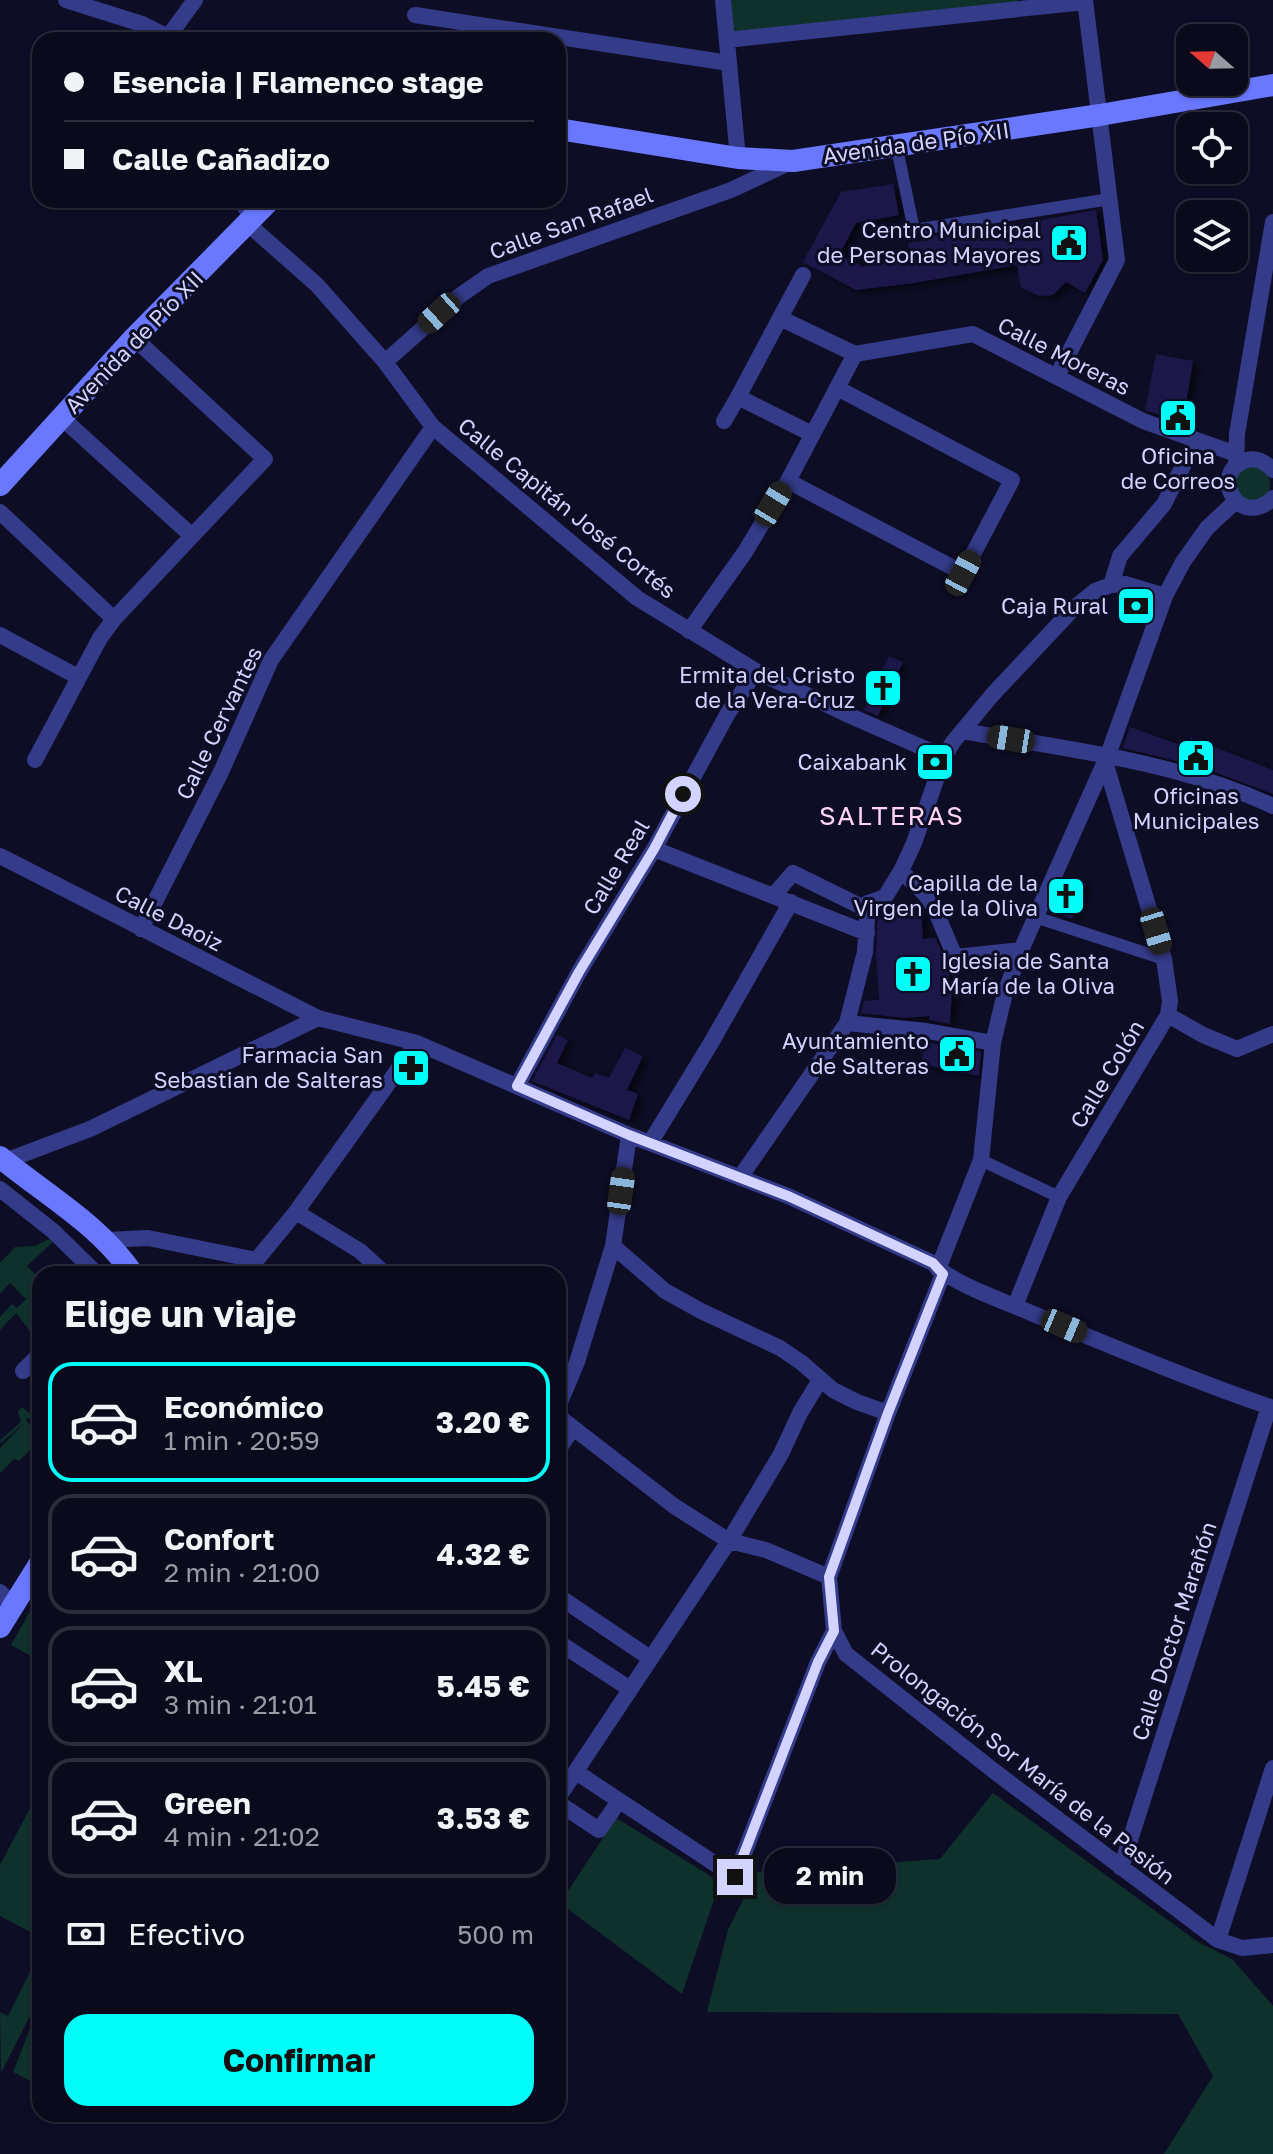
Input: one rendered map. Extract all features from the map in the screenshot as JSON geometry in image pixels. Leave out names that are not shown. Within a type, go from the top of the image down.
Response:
[{"type":"main road","name":"Avenida de Pío XII","points":[[566,130],[738,158],[793,161],[1100,115],[1273,85]]},
{"type":"main road","name":"Avenida de Pío XII","points":[[0,485],[247,214]]},
{"type":"main road","points":[[2,1166],[27,1177],[79,1216],[106,1240],[127,1266]]},
{"type":"main road","points":[[0,1627],[6,1598],[32,1571]]},
{"type":"street","points":[[66,0],[142,24],[156,32]]},
{"type":"street","points":[[173,32],[195,0]]},
{"type":"street","points":[[723,0],[738,158]]},
{"type":"street","points":[[727,40],[1085,1],[1117,260],[1057,376]]},
{"type":"street","points":[[415,15],[526,32]]},
{"type":"street","points":[[566,38],[729,63]]},
{"type":"street","points":[[899,158],[914,230],[1110,199]]},
{"type":"street","name":"Calle San Rafael","points":[[385,362],[458,297],[488,276],[731,190],[793,161]]},
{"type":"street","name":"Calle Capitán José Cortés","points":[[247,214],[317,285],[385,362],[433,427],[637,598],[756,671],[944,757]]},
{"type":"street","points":[[1273,222],[1229,488],[1236,501],[1251,508],[1267,504],[1273,498]]},
{"type":"street","points":[[724,421],[803,275]]},
{"type":"street","points":[[689,631],[745,552],[788,481],[855,354],[780,318]]},
{"type":"street","name":"Calle Moreras","points":[[855,354],[973,334],[1143,421],[1196,440],[1236,460],[1266,463],[1273,470]]},
{"type":"street","points":[[35,760],[78,677],[114,619],[265,459],[134,338]]},
{"type":"street","points":[[788,481],[963,573],[1012,480],[837,388]]},
{"type":"street","points":[[738,397],[812,434]]},
{"type":"street","points":[[62,418],[192,536]]},
{"type":"street","name":"Calle Cervantes","points":[[141,929],[221,772],[271,660],[433,427]]},
{"type":"street","points":[[1111,585],[1120,556],[1164,504],[1196,440]]},
{"type":"street","points":[[576,1772],[735,1877],[818,1662],[834,1631],[829,1577],[981,1160],[993,1043],[1005,993],[1035,917],[1107,759],[1165,596],[1183,562],[1207,528],[1236,501]]},
{"type":"street","points":[[0,512],[114,619]]},
{"type":"street","points":[[741,1176],[847,1023],[865,952],[868,903],[885,897],[901,871],[944,757],[962,731],[1072,610],[1095,591],[1125,584],[1165,596]]},
{"type":"street","points":[[0,635],[78,677]]},
{"type":"street","name":"Calle Real","points":[[517,1086],[579,972],[654,849],[728,713],[756,671]]},
{"type":"street","points":[[962,731],[1059,745],[1107,759],[1177,772],[1247,794],[1273,806]]},
{"type":"street","name":"Calle Colón","points":[[1015,1306],[1059,1197],[1168,1015],[1170,1001],[1164,959],[1107,759]]},
{"type":"street","points":[[654,849],[867,933]]},
{"type":"street","name":"Calle Daoiz","points":[[0,856],[318,1018],[417,1043],[629,1135],[788,1196],[933,1263],[940,1271],[1015,1306],[1139,1358],[1271,1408]]},
{"type":"street","points":[[901,871],[934,907],[955,957],[1021,950]]},
{"type":"street","points":[[773,896],[793,873],[868,910]]},
{"type":"street","points":[[650,1143],[791,902]]},
{"type":"street","points":[[1035,917],[1164,959]]},
{"type":"street","points":[[1168,1015],[1203,1035],[1237,1049],[1273,1034]]},
{"type":"street","points":[[2,1166],[90,1129],[318,1018]]},
{"type":"street","points":[[847,1023],[927,1031],[993,1043]]},
{"type":"street","points":[[251,1266],[296,1212],[417,1043]]},
{"type":"street","points":[[566,1388],[613,1246],[629,1135]]},
{"type":"street","points":[[981,1160],[1059,1197]]},
{"type":"street","points":[[0,1189],[53,1231],[89,1266]]},
{"type":"street","points":[[296,1212],[360,1251],[376,1266]]},
{"type":"street","points":[[106,1240],[148,1238],[256,1260]]},
{"type":"street","points":[[613,1246],[665,1291],[780,1348],[833,1390],[888,1413]]},
{"type":"street","points":[[23,1371],[32,1362]]},
{"type":"street","points":[[566,1788],[729,1541],[781,1454],[820,1380]]},
{"type":"street","name":"Calle Doctor Marañón","points":[[1121,1868],[1271,1408]]},
{"type":"street","points":[[566,1422],[674,1506],[729,1541],[766,1550],[829,1577]]},
{"type":"street","points":[[566,1438],[573,1428]]},
{"type":"street","points":[[566,1601],[650,1658]]},
{"type":"street","name":"Prolongación Sor María de la Pasión","points":[[834,1631],[846,1654],[1218,1940],[1242,1948],[1273,1945]]},
{"type":"street","points":[[566,1647],[630,1689]]},
{"type":"street","points":[[1218,1940],[1273,1768]]},
{"type":"street","points":[[566,1807],[599,1830],[619,1801]]},
{"type":"green space","points":[[723,0],[1017,0],[1028,8],[727,40]]},
{"type":"green space","points":[[1254,464],[1268,477],[1268,498],[1244,502],[1234,480],[1237,473]]},
{"type":"green space","points":[[49,1239],[53,1242],[27,1266],[32,1271],[32,1333],[16,1313],[0,1330],[0,1317],[12,1304],[17,1308],[26,1299],[10,1283],[0,1294],[0,1263],[15,1247],[35,1246]]},
{"type":"green space","points":[[22,1407],[32,1415],[32,1422],[29,1418],[26,1420],[32,1427],[32,1448],[19,1461],[14,1459],[0,1473],[0,1448],[24,1423],[1,1443],[0,1440],[21,1422],[18,1411]]},
{"type":"green space","points":[[32,1608],[32,1657],[11,1645]]},
{"type":"green space","points":[[993,1793],[1198,1942],[1232,1959],[1273,2006],[1273,2154],[1164,2154],[1213,2076],[1178,2014],[707,2012],[728,1930],[757,1872],[940,1859]]},
{"type":"green space","points":[[32,1805],[32,1933],[0,1916],[0,1865]]},
{"type":"green space","points":[[616,1818],[709,1875],[719,1885],[682,1994],[566,1907],[566,1894]]},
{"type":"green space","points":[[32,1968],[32,2012],[1,2073],[0,2012],[8,2016]]},
{"type":"green space","points":[[32,2023],[32,2082],[13,2072]]},
{"type":"building","points":[[893,184],[899,215],[856,223],[839,255],[863,267],[910,257],[908,243],[927,240],[926,237],[1096,210],[1103,260],[1085,293],[1066,282],[1053,295],[1040,296],[1021,288],[1017,265],[856,290],[803,262],[841,192]]},
{"type":"building","points":[[1156,354],[1193,361],[1183,422],[1145,410]]},
{"type":"building","name":"Ermita del Cristo de la Vera-Cruz","points":[[889,656],[903,662],[878,716],[864,710]]},
{"type":"building","name":"Oficinas Municipales","points":[[1130,727],[1186,747],[1190,737],[1273,770],[1273,794],[1201,767],[1123,748]]},
{"type":"building","name":"Capilla de la Virgen de la Oliva","points":[[1066,876],[1086,884],[1072,919],[1051,910]]},
{"type":"building","name":"Iglesia de Santa María de la Oliva","points":[[921,910],[923,939],[935,938],[949,966],[952,990],[950,1024],[929,1020],[930,1016],[905,1018],[861,1013],[864,1001],[879,1000],[876,952],[878,912]]},
{"type":"building","points":[[557,1035],[568,1040],[557,1063],[592,1078],[595,1073],[609,1078],[625,1048],[643,1056],[627,1090],[638,1094],[629,1120],[532,1081]]},
{"type":"building","points":[[925,1042],[981,1052],[979,1076],[921,1064]]},
{"type":"place","name":"Centro Municipal de Personas Mayores","points":[[1069,243]]},
{"type":"place","name":"Oficina de Correos","points":[[1178,418]]},
{"type":"place","name":"Caja Rural","points":[[1136,606]]},
{"type":"place","name":"Ermita del Cristo de la Vera-Cruz","points":[[883,688]]},
{"type":"place","name":"Oficinas Municipales","points":[[1196,758]]},
{"type":"place","name":"Caixabank","points":[[935,762]]},
{"type":"place","name":"Capilla de la Virgen de la Oliva","points":[[1066,896]]},
{"type":"place","name":"Iglesia de Santa María de la Oliva","points":[[913,974]]},
{"type":"place","name":"Ayuntamiento de Salteras","points":[[957,1054]]},
{"type":"place","name":"Farmacia San Sebastian de Salteras","points":[[411,1068]]},
{"type":"district","name":"SALTERAS","points":[[892,816]]},
{"type":"route","points":[[683,794],[654,849],[579,972],[517,1086],[629,1135],[788,1196],[933,1263],[943,1274],[888,1413],[829,1577],[834,1631],[818,1662],[735,1877]]}]
